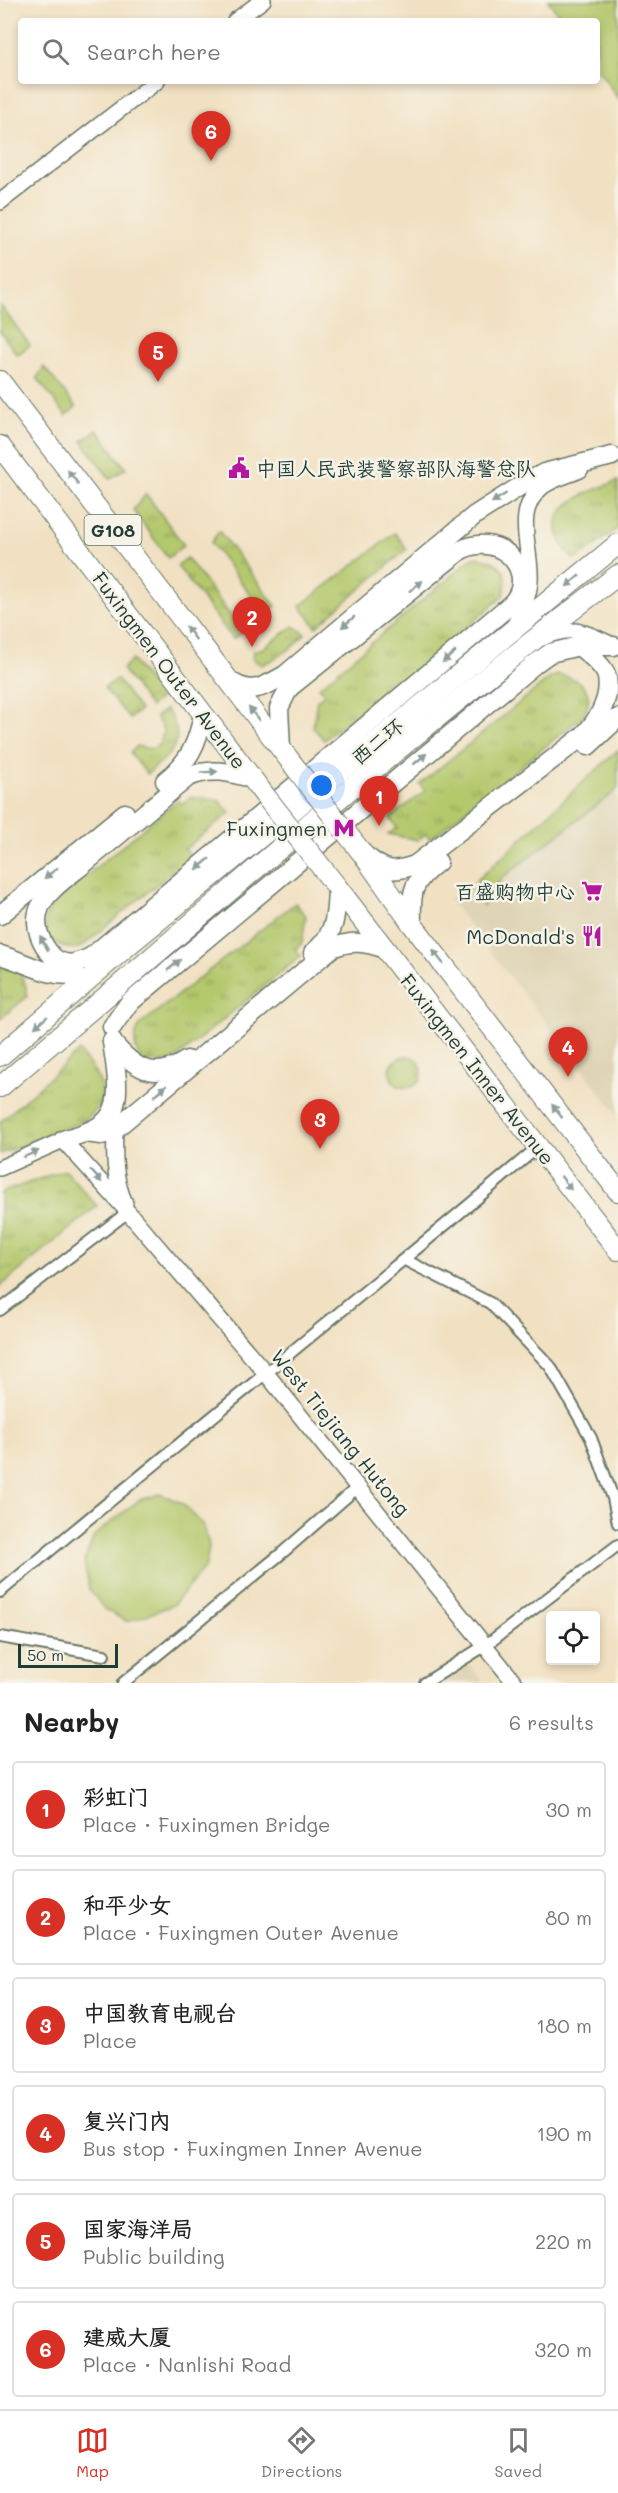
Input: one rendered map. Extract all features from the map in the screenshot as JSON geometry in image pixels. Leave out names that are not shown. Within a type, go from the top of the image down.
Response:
[{"type":"highway","name":"Fuxingmen Outer Avenue","points":[[0,381],[298,771]]},
{"type":"highway","name":"Fuxingmen Outer Avenue","points":[[0,446],[266,796]]},
{"type":"highway","name":"西二环","points":[[0,1087],[288,841],[517,640],[618,544]]},
{"type":"highway","name":"西二环","points":[[0,1056],[132,942],[517,640],[618,575]]},
{"type":"highway","name":"Fuxingmen Inner Avenue","points":[[298,771],[412,924],[615,1182]]},
{"type":"highway","name":"Fuxingmen Inner Avenue","points":[[266,796],[618,1250]]},
{"type":"main road","points":[[227,679],[240,689],[249,689],[271,683],[285,675],[497,499],[544,473],[615,455]]},
{"type":"main road","points":[[281,749],[279,708],[289,688],[461,550],[478,544],[498,547],[517,566],[519,593]]},
{"type":"main road","points":[[253,779],[210,770],[188,777],[75,871],[51,892],[40,906],[37,916],[38,932],[49,952],[58,962],[69,964],[91,957],[493,620],[516,599],[529,564]]},
{"type":"main road","points":[[362,854],[382,868],[399,870],[415,865],[583,736],[594,724],[602,710],[606,696],[607,676],[595,660],[579,646]]},
{"type":"main road","points":[[112,1035],[129,1003],[536,663],[550,653],[579,646],[616,647]]},
{"type":"main road","points":[[0,915],[180,768],[192,752],[199,736],[203,714]]},
{"type":"main road","points":[[412,924],[411,900],[414,884],[422,874],[590,746],[618,718]]},
{"type":"main road","points":[[112,1035],[126,1058],[144,1069],[160,1071],[175,1068],[326,942],[336,918],[337,887]]},
{"type":"main road","points":[[0,955],[39,969],[74,975],[132,942]]},
{"type":"main road","points":[[84,1133],[102,1135],[115,1129],[332,948],[346,942],[363,942],[385,949]]},
{"type":"main road","points":[[63,1140],[101,1126],[113,1110],[117,1094],[112,1035],[114,1005],[120,985]]},
{"type":"street","points":[[239,18],[263,0]]},
{"type":"street","points":[[0,201],[153,84]]},
{"type":"street","points":[[615,455],[543,486],[531,500],[524,524],[529,564],[529,592],[517,640],[573,630],[585,632],[616,647]]},
{"type":"street","points":[[0,1310],[128,1212],[117,1179],[114,1154],[115,1129]]},
{"type":"street","points":[[0,1168],[63,1140]]},
{"type":"street","name":"West Tiejiang Hutong","points":[[63,1140],[265,1372],[359,1486],[515,1683]]},
{"type":"street","points":[[0,1592],[265,1372],[405,1260],[538,1147]]},
{"type":"street","points":[[405,1260],[490,1303],[550,1366],[591,1438],[613,1498],[618,1523]]},
{"type":"street","points":[[123,1683],[359,1486]]},
{"type":"street","points":[[426,1683],[486,1645],[618,1545]]},
{"type":"street","points":[[0,1636],[104,1655]]},
{"type":"shaded area","points":[[618,772],[618,1115],[449,899]]},
{"type":"shaded area","points":[[469,1664],[484,1683],[442,1683]]},
{"type":"green space","points":[[548,0],[618,0],[618,98],[600,72],[600,18],[561,18]]},
{"type":"green space","points":[[0,305],[30,345],[17,355],[0,331]]},
{"type":"green space","points":[[44,367],[76,407],[66,416],[37,378]]},
{"type":"green space","points":[[97,430],[126,468],[110,479],[82,441]]},
{"type":"green space","points":[[618,481],[618,528],[578,558],[572,558],[561,542],[557,528],[559,517],[565,507],[576,499]]},
{"type":"green space","points":[[146,494],[184,545],[168,558],[133,510]]},
{"type":"green space","points":[[219,531],[276,606],[265,614],[211,543]]},
{"type":"green space","points":[[395,533],[407,549],[316,627],[300,606]]},
{"type":"green space","points":[[477,557],[492,561],[502,569],[506,580],[503,596],[370,710],[366,706],[324,740],[313,727],[317,700],[325,694],[319,687],[470,560]]},
{"type":"green space","points":[[187,558],[243,632],[233,639],[177,566]]},
{"type":"green space","points":[[294,626],[305,634],[290,649],[261,665],[252,658],[254,651],[263,648]]},
{"type":"green space","points":[[132,660],[161,698],[150,707],[122,669]]},
{"type":"green space","points":[[558,675],[574,680],[585,688],[588,701],[587,709],[582,717],[430,839],[426,834],[418,840],[388,834],[397,828],[390,818],[425,791],[420,784],[550,678]]},
{"type":"green space","points":[[117,679],[140,710],[130,719],[104,688]]},
{"type":"green space","points":[[166,709],[173,720],[177,738],[170,752],[147,774],[130,753],[137,746],[151,749],[159,745],[164,731],[156,717]]},
{"type":"green space","points":[[618,750],[618,789],[503,877],[483,905],[477,880]]},
{"type":"green space","points":[[191,797],[219,800],[230,813],[185,849],[191,856],[81,947],[69,948],[52,940],[45,923],[46,915],[52,904],[178,800],[182,804]]},
{"type":"green space","points":[[295,903],[306,916],[302,943],[295,949],[301,956],[171,1062],[143,1062],[137,1053],[135,1044],[136,1034],[141,1024]]},
{"type":"green space","points":[[0,961],[12,966],[20,974],[27,997],[0,1019]]},
{"type":"green space","points":[[79,1051],[93,1069],[101,1086],[100,1103],[94,1112],[84,1121],[0,1154],[0,1122]]},
{"type":"green space","points":[[406,1056],[418,1060],[422,1072],[418,1084],[406,1088],[394,1084],[390,1072],[394,1060]]},
{"type":"green space","points":[[65,1170],[97,1206],[0,1287],[0,1193]]},
{"type":"green space","points":[[160,1494],[182,1503],[204,1526],[209,1546],[206,1566],[173,1605],[128,1622],[105,1610],[89,1589],[84,1562],[94,1536],[139,1500]]},
{"type":"place","name":"建威大厦","points":[[211,161]]},
{"type":"place","name":"国家海洋局","points":[[158,382]]},
{"type":"place","name":"中国人民武装警察部队海警总队","points":[[239,468]]},
{"type":"place","name":"和平少女","points":[[252,647]]},
{"type":"place","name":"彩虹门","points":[[379,826]]},
{"type":"place","name":"Fuxingmen","points":[[344,828]]},
{"type":"place","name":"百盛购物中心","points":[[592,891]]},
{"type":"place","name":"McDonald's","points":[[592,936]]},
{"type":"place","name":"复兴门内","points":[[568,1077]]},
{"type":"place","name":"中国教育电视台","points":[[320,1149]]}]
